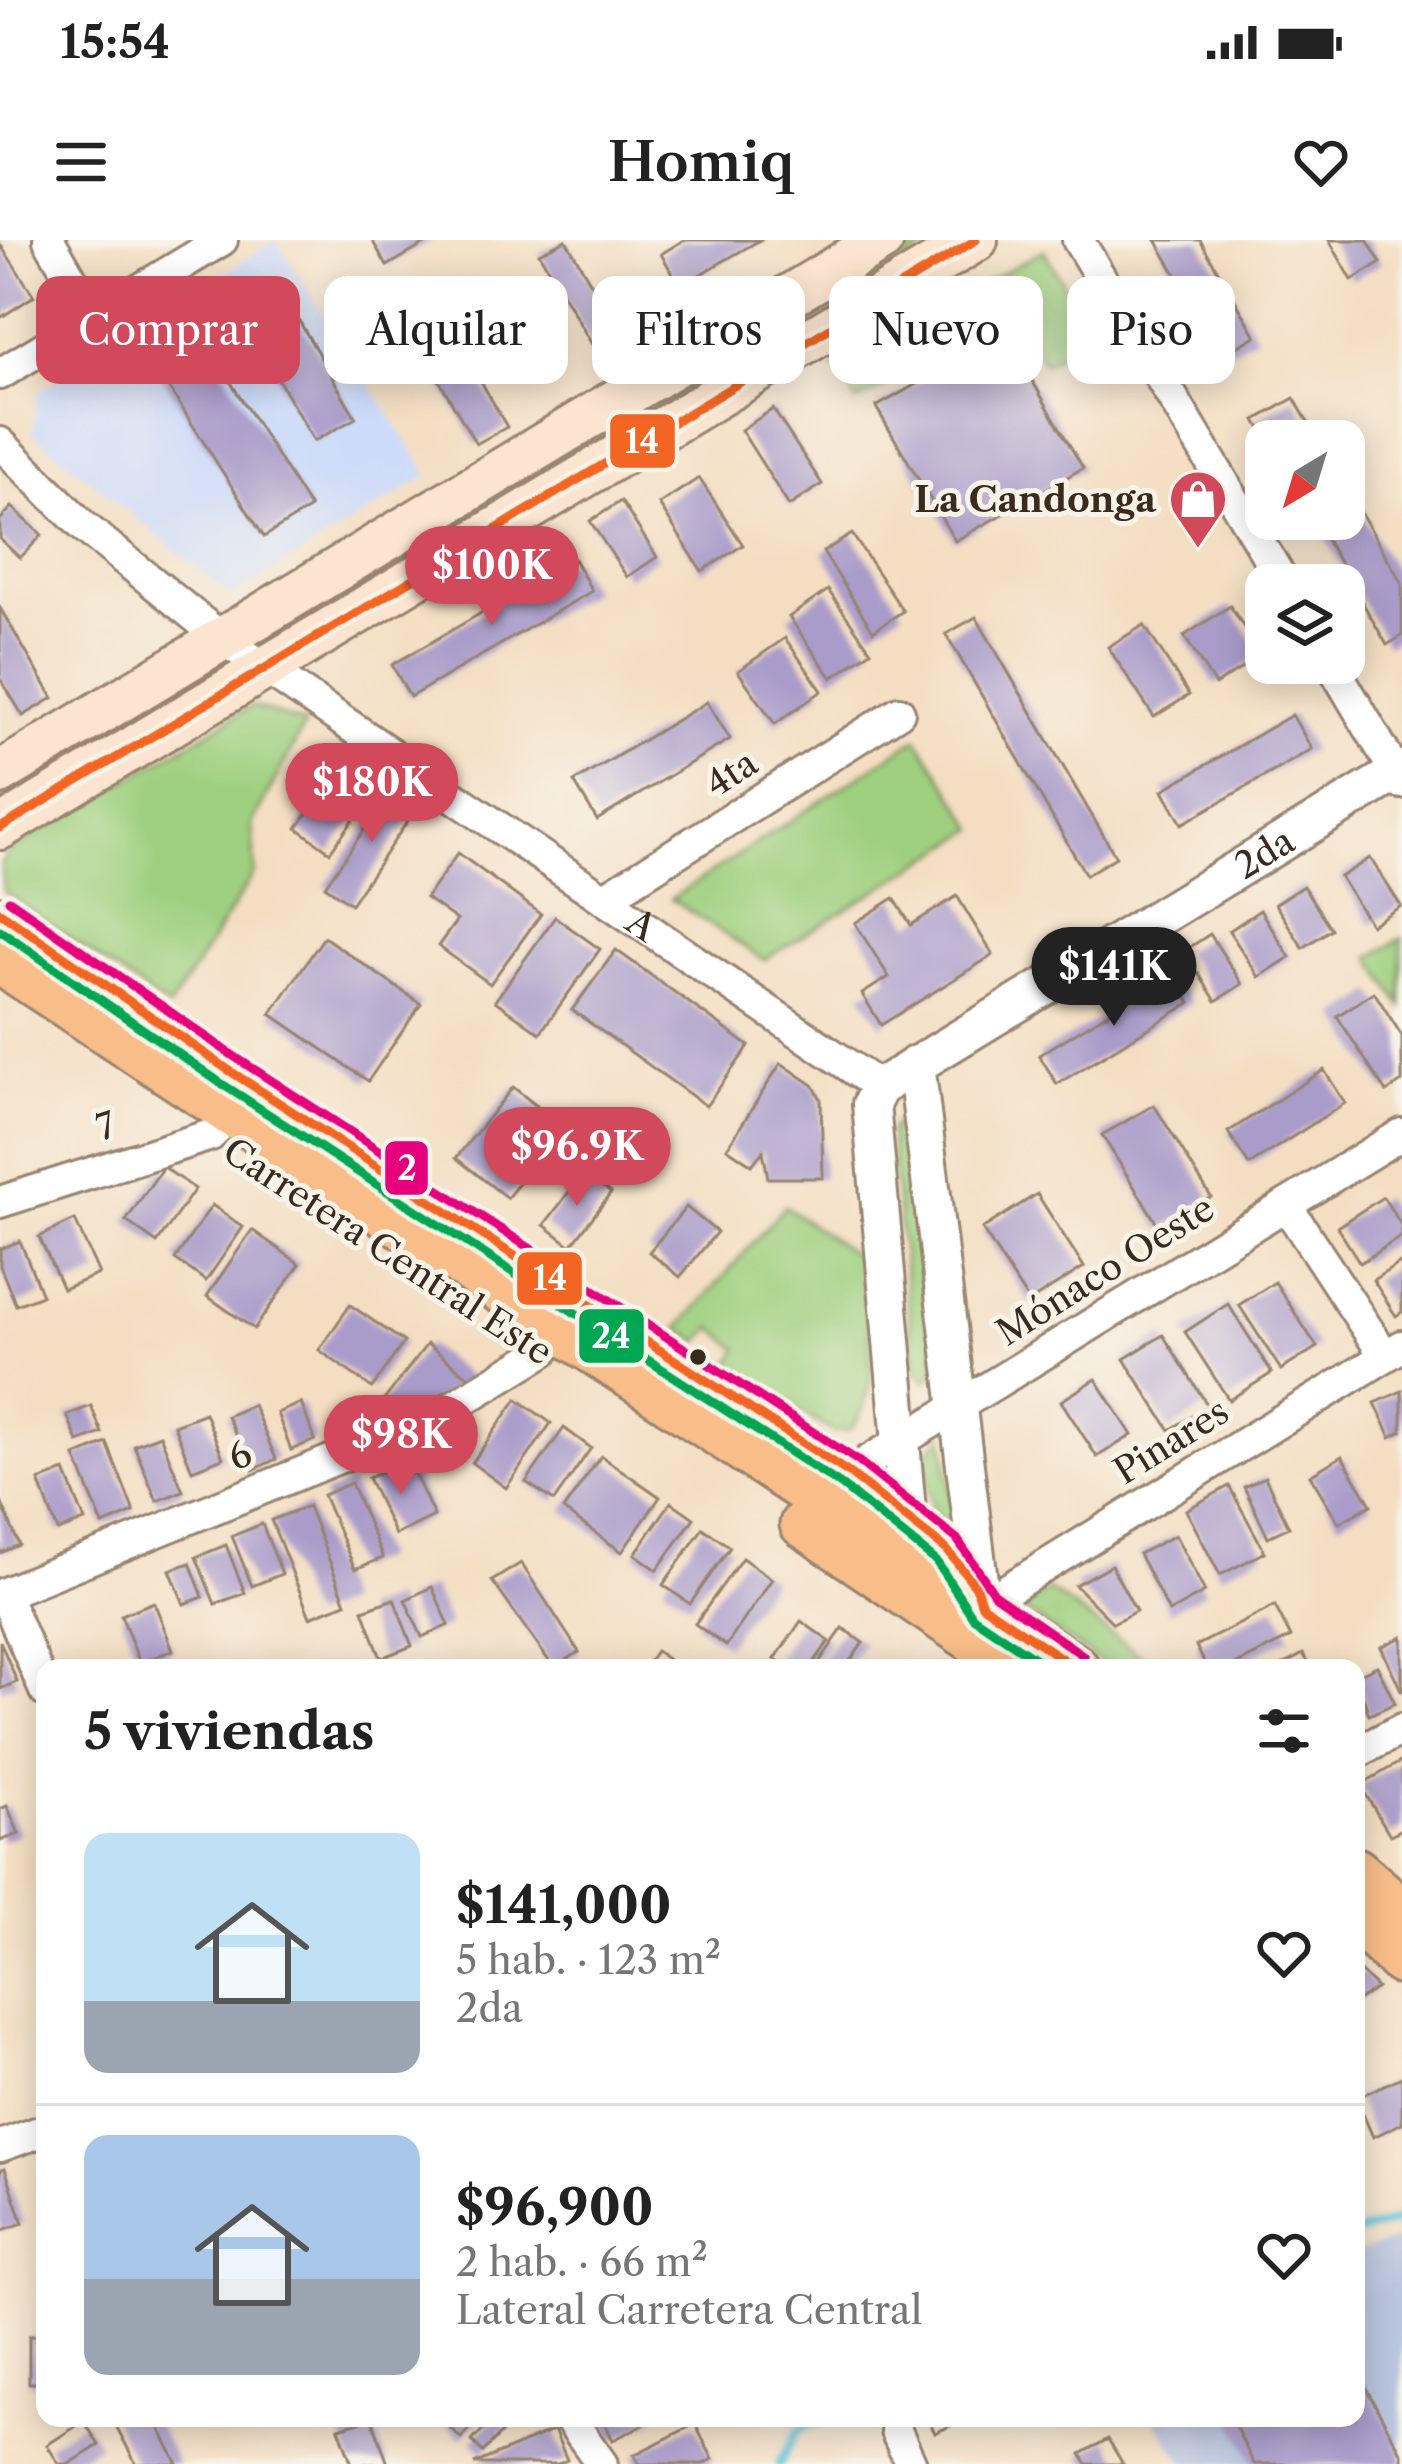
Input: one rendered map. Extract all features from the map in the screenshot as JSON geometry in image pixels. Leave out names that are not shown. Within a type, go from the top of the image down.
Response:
[{"type":"main road","points":[[0,773],[882,240]]},
{"type":"main road","points":[[0,829],[976,240]]},
{"type":"main road","name":"Carretera Central Este","points":[[0,961],[220,1125]]},
{"type":"main road","name":"Carretera Central Este","points":[[0,993],[220,1125],[551,1342],[912,1557],[979,1611],[1061,1659]]},
{"type":"main road","name":"Carretera Central Este","points":[[979,1611],[1010,1659]]},
{"type":"main road","points":[[1365,1879],[1402,1911]]},
{"type":"main road","points":[[1365,1927],[1402,1962]]},
{"type":"street","points":[[49,240],[70,276]]},
{"type":"street","points":[[163,276],[222,240]]},
{"type":"street","points":[[1078,240],[1272,564]]},
{"type":"street","points":[[0,374],[36,353]]},
{"type":"street","name":"A","points":[[0,443],[82,525],[224,640],[880,1087]]},
{"type":"street","points":[[1344,684],[1400,775]]},
{"type":"street","name":"4ta","points":[[605,898],[899,712]]},
{"type":"street","name":"2da","points":[[880,1087],[1400,775]]},
{"type":"street","points":[[0,912],[230,1070],[849,1473],[912,1557]]},
{"type":"street","points":[[916,1064],[979,1611]]},
{"type":"street","points":[[880,1087],[871,1104],[912,1557]]},
{"type":"street","name":"7","points":[[0,1202],[220,1125]]},
{"type":"street","name":"Mónaco Oeste","points":[[849,1473],[1402,1134]]},
{"type":"street","points":[[1286,1205],[1393,1351]]},
{"type":"street","name":"6","points":[[2,1594],[429,1421],[551,1342]]},
{"type":"street","name":"Pinares","points":[[979,1611],[1393,1351]]},
{"type":"street","points":[[2,1594],[36,1671]]},
{"type":"street","points":[[1365,1748],[1402,1729]]},
{"type":"street","points":[[0,2146],[36,2133]]},
{"type":"street","points":[[575,2427],[602,2464]]},
{"type":"street","points":[[896,2431],[911,2464]]},
{"type":"shaded area","points":[[276,241],[299,276],[221,276]]},
{"type":"shaded area","points":[[300,278],[324,314],[324,384],[370,384],[429,475],[232,597],[33,433],[38,392],[51,384],[300,384]]},
{"type":"shaded area","points":[[1402,2238],[1402,2464],[1185,2464],[1159,2427],[1365,2427],[1365,2250]]},
{"type":"green space","points":[[913,240],[940,240],[880,276],[853,276]]},
{"type":"green space","points":[[1044,250],[1067,290],[1067,350],[1043,362],[1043,276],[997,276]]},
{"type":"green space","points":[[829,291],[829,307],[805,321],[805,305]]},
{"type":"green space","points":[[674,384],[701,384],[270,644],[258,634]]},
{"type":"green space","points":[[846,384],[888,384],[857,402]]},
{"type":"green space","points":[[216,661],[234,668],[0,808],[0,792]]},
{"type":"green space","points":[[252,706],[305,724],[252,824],[255,872],[169,1008],[3,891],[1,864],[8,851]]},
{"type":"green space","points":[[917,738],[976,829],[764,960],[671,899]]},
{"type":"green space","points":[[1402,938],[1402,1006],[1371,957]]},
{"type":"green space","points":[[893,1125],[906,1127],[937,1367],[927,1381],[915,1369],[890,1133]]},
{"type":"green space","points":[[785,1206],[859,1258],[871,1370],[861,1412],[850,1430],[833,1432],[729,1366],[739,1349],[713,1327],[699,1342],[679,1328]]},
{"type":"green space","points":[[944,1436],[954,1530],[932,1510],[924,1455]]},
{"type":"green space","points":[[1049,1590],[1145,1659],[1096,1659],[1022,1609]]},
{"type":"building","points":[[372,240],[432,240],[387,266]]},
{"type":"building","points":[[566,240],[592,285],[592,345],[568,303],[568,276],[552,276],[539,253]]},
{"type":"building","points":[[684,240],[760,240],[697,276],[674,276],[661,254]]},
{"type":"building","points":[[1156,240],[1200,240],[1221,276],[1177,276]]},
{"type":"building","points":[[1329,240],[1367,240],[1381,263],[1352,280]]},
{"type":"building","points":[[0,244],[34,296],[0,318]]},
{"type":"building","points":[[1235,300],[1256,336],[1235,348]]},
{"type":"building","points":[[300,322],[324,363],[324,384],[336,384],[356,418],[314,441],[281,384],[300,384]]},
{"type":"building","points":[[167,384],[232,384],[310,508],[264,537]]},
{"type":"building","points":[[441,384],[482,384],[507,427],[476,444]]},
{"type":"building","points":[[917,384],[1034,384],[1083,468],[955,541],[876,407]]},
{"type":"building","points":[[1294,398],[1307,420],[1256,420]]},
{"type":"building","points":[[773,409],[822,484],[789,506],[741,430]]},
{"type":"building","points":[[699,478],[743,545],[702,571],[659,504]]},
{"type":"building","points":[[621,501],[657,557],[627,577],[590,521]]},
{"type":"building","points":[[12,507],[42,535],[20,558],[0,539],[0,520]]},
{"type":"building","points":[[1365,520],[1402,583],[1402,636],[1387,645],[1365,607],[1365,564],[1340,564],[1326,540],[1365,540]]},
{"type":"building","points":[[852,534],[903,611],[873,631],[823,552]]},
{"type":"building","points":[[574,559],[592,591],[410,697],[392,665]]},
{"type":"building","points":[[828,590],[871,651],[832,678],[789,617]]},
{"type":"building","points":[[1230,606],[1245,629],[1245,666],[1215,685],[1184,636]]},
{"type":"building","points":[[0,608],[53,698],[23,716],[0,678]]},
{"type":"building","points":[[976,617],[1116,857],[1086,875],[946,634]]},
{"type":"building","points":[[1144,625],[1189,695],[1154,717],[1108,647]]},
{"type":"building","points":[[785,638],[822,691],[775,724],[738,671]]},
{"type":"building","points":[[707,702],[730,739],[597,820],[574,782]]},
{"type":"building","points":[[1292,715],[1312,749],[1182,824],[1163,790]]},
{"type":"building","points":[[339,771],[372,795],[330,852],[297,828]]},
{"type":"building","points":[[395,786],[420,803],[351,904],[325,886]]},
{"type":"building","points":[[458,853],[541,914],[490,984],[438,946],[457,920],[426,898]]},
{"type":"building","points":[[1370,858],[1401,906],[1371,925],[1340,877]]},
{"type":"building","points":[[1303,886],[1331,929],[1303,948],[1275,904]]},
{"type":"building","points":[[957,896],[993,955],[881,1025],[862,994],[889,977],[855,923],[894,898],[911,925]]},
{"type":"building","points":[[1260,910],[1290,957],[1259,977],[1229,931]]},
{"type":"building","points":[[555,917],[600,949],[540,1033],[495,1001]]},
{"type":"building","points":[[1210,934],[1242,984],[1216,1001],[1184,951]]},
{"type":"building","points":[[324,937],[421,1004],[368,1081],[271,1014]]},
{"type":"building","points":[[616,950],[749,1046],[706,1106],[572,1010]]},
{"type":"building","points":[[1172,974],[1190,1003],[1057,1084],[1039,1055]]},
{"type":"building","points":[[1374,992],[1402,1036],[1402,1082],[1386,1092],[1337,1016]]},
{"type":"building","points":[[781,1063],[813,1085],[821,1099],[823,1178],[768,1178],[763,1151],[752,1165],[727,1148]]},
{"type":"building","points":[[1324,1070],[1345,1103],[1249,1165],[1228,1132]]},
{"type":"building","points":[[513,1087],[564,1128],[507,1198],[456,1158]]},
{"type":"building","points":[[1154,1105],[1211,1197],[1161,1230],[1102,1135]]},
{"type":"building","points":[[163,1167],[195,1189],[157,1243],[126,1221]]},
{"type":"building","points":[[584,1172],[611,1193],[571,1246],[544,1225]]},
{"type":"building","points":[[1037,1194],[1084,1267],[1029,1302],[982,1229]]},
{"type":"building","points":[[1383,1197],[1402,1226],[1402,1236],[1360,1263],[1337,1227]]},
{"type":"building","points":[[212,1205],[243,1227],[206,1281],[175,1259]]},
{"type":"building","points":[[686,1207],[717,1232],[680,1277],[649,1252]]},
{"type":"building","points":[[75,1220],[99,1274],[63,1289],[39,1237]]},
{"type":"building","points":[[252,1230],[300,1264],[254,1329],[207,1296]]},
{"type":"building","points":[[20,1241],[42,1295],[16,1305],[0,1266],[0,1249]]},
{"type":"building","points":[[1402,1262],[1402,1312],[1396,1316],[1373,1280]]},
{"type":"building","points":[[1275,1282],[1317,1347],[1281,1370],[1239,1305]]},
{"type":"building","points":[[1228,1304],[1272,1373],[1229,1400],[1185,1332]]},
{"type":"building","points":[[350,1305],[404,1342],[372,1388],[319,1350]]},
{"type":"building","points":[[1163,1335],[1208,1406],[1170,1430],[1124,1359]]},
{"type":"building","points":[[427,1344],[473,1380],[401,1419],[381,1404]]},
{"type":"building","points":[[1096,1379],[1132,1435],[1097,1457],[1061,1401]]},
{"type":"building","points":[[1402,1391],[1402,1431],[1391,1437],[1375,1403]]},
{"type":"building","points":[[517,1399],[551,1423],[506,1488],[472,1463]]},
{"type":"building","points":[[301,1403],[315,1440],[291,1450],[277,1413]]},
{"type":"building","points":[[253,1405],[276,1459],[253,1470],[227,1416]]},
{"type":"building","points":[[91,1406],[102,1433],[78,1442],[67,1415]]},
{"type":"building","points":[[205,1413],[223,1458],[192,1470],[174,1425]]},
{"type":"building","points":[[564,1428],[591,1448],[554,1501],[526,1482]]},
{"type":"building","points":[[160,1435],[183,1491],[157,1501],[134,1445]]},
{"type":"building","points":[[107,1443],[134,1512],[103,1525],[75,1456]]},
{"type":"building","points":[[601,1456],[660,1497],[622,1552],[563,1510]]},
{"type":"building","points":[[1342,1456],[1371,1505],[1339,1523],[1310,1475]]},
{"type":"building","points":[[408,1460],[434,1516],[395,1535],[368,1478]]},
{"type":"building","points":[[65,1471],[85,1521],[58,1531],[39,1481]]},
{"type":"building","points":[[1265,1477],[1289,1527],[1268,1537],[1244,1487]]},
{"type":"building","points":[[351,1483],[383,1558],[355,1569],[323,1495]]},
{"type":"building","points":[[1229,1486],[1265,1552],[1220,1575],[1186,1510]]},
{"type":"building","points":[[0,1499],[19,1545],[0,1553]]},
{"type":"building","points":[[671,1502],[694,1518],[657,1570],[635,1554]]},
{"type":"building","points":[[308,1506],[346,1603],[310,1617],[271,1520]]},
{"type":"building","points":[[262,1524],[282,1574],[252,1586],[232,1536]]},
{"type":"building","points":[[703,1528],[730,1547],[690,1604],[663,1585]]},
{"type":"building","points":[[1175,1535],[1205,1592],[1169,1612],[1139,1554]]},
{"type":"building","points":[[226,1545],[245,1593],[215,1604],[196,1557]]},
{"type":"building","points":[[742,1558],[772,1579],[726,1646],[695,1624]]},
{"type":"building","points":[[190,1563],[203,1597],[184,1604],[170,1570]]},
{"type":"building","points":[[521,1563],[579,1652],[568,1659],[548,1659],[492,1581]]},
{"type":"building","points":[[1111,1565],[1136,1611],[1113,1623],[1075,1585]]},
{"type":"building","points":[[432,1587],[449,1625],[422,1637],[405,1600]]},
{"type":"building","points":[[394,1599],[412,1646],[381,1658],[363,1610]]},
{"type":"building","points":[[154,1602],[173,1650],[138,1659],[121,1615]]},
{"type":"building","points":[[1275,1606],[1291,1637],[1247,1659],[1202,1659],[1196,1646]]},
{"type":"building","points":[[801,1621],[829,1641],[816,1659],[775,1659]]},
{"type":"building","points":[[843,1628],[863,1643],[851,1659],[821,1659]]},
{"type":"building","points":[[1402,1637],[1402,1692],[1381,1647]]},
{"type":"building","points":[[0,1641],[17,1682],[0,1689]]},
{"type":"building","points":[[1377,1666],[1395,1703],[1369,1715],[1365,1703],[1365,1672]]},
{"type":"building","points":[[1402,1761],[1402,1829],[1390,1835],[1365,1793],[1365,1782]]},
{"type":"building","points":[[7,1806],[19,1834],[0,1841],[0,1809]]},
{"type":"building","points":[[1365,1976],[1377,1988],[1365,1996]]},
{"type":"building","points":[[1402,2077],[1402,2123],[1373,2137],[1365,2119],[1365,2094]]},
{"type":"building","points":[[5,2168],[23,2223],[0,2231],[0,2170]]},
{"type":"building","points":[[29,2336],[36,2336],[36,2383],[29,2383]]},
{"type":"building","points":[[1365,2386],[1402,2454],[1402,2464],[1254,2464],[1236,2427],[1365,2427]]},
{"type":"building","points":[[75,2427],[88,2427],[99,2445],[69,2464],[59,2464],[47,2445]]},
{"type":"building","points":[[117,2427],[159,2427],[178,2464],[136,2464]]},
{"type":"building","points":[[375,2427],[388,2464],[352,2464],[339,2428]]},
{"type":"building","points":[[449,2427],[472,2427],[461,2438]]},
{"type":"building","points":[[485,2427],[507,2427],[483,2452],[472,2441]]},
{"type":"building","points":[[606,2427],[639,2427],[613,2440]]},
{"type":"building","points":[[697,2427],[713,2459],[703,2464],[639,2464],[634,2455]]},
{"type":"building","points":[[554,2430],[567,2460],[558,2464],[474,2464]]},
{"type":"building","points":[[1108,2439],[1123,2464],[1087,2464],[1081,2454]]},
{"type":"waterway","points":[[1365,2230],[1402,2220]]},
{"type":"waterway","points":[[779,2464],[798,2430],[806,2427]]},
{"type":"transit line","name":"14","points":[[0,828],[976,240]]},
{"type":"transit line","name":"2","points":[[9,900],[238,1059],[858,1461],[957,1539],[995,1595],[1084,1656]]},
{"type":"transit line","name":"14","points":[[0,912],[230,1071],[849,1473],[947,1550],[976,1587],[982,1605],[1063,1659]]},
{"type":"transit line","name":"24","points":[[0,930],[222,1084],[841,1485],[936,1561],[973,1617],[1036,1659]]},
{"type":"place","name":"La Candonga","points":[[1198,550]]}]
